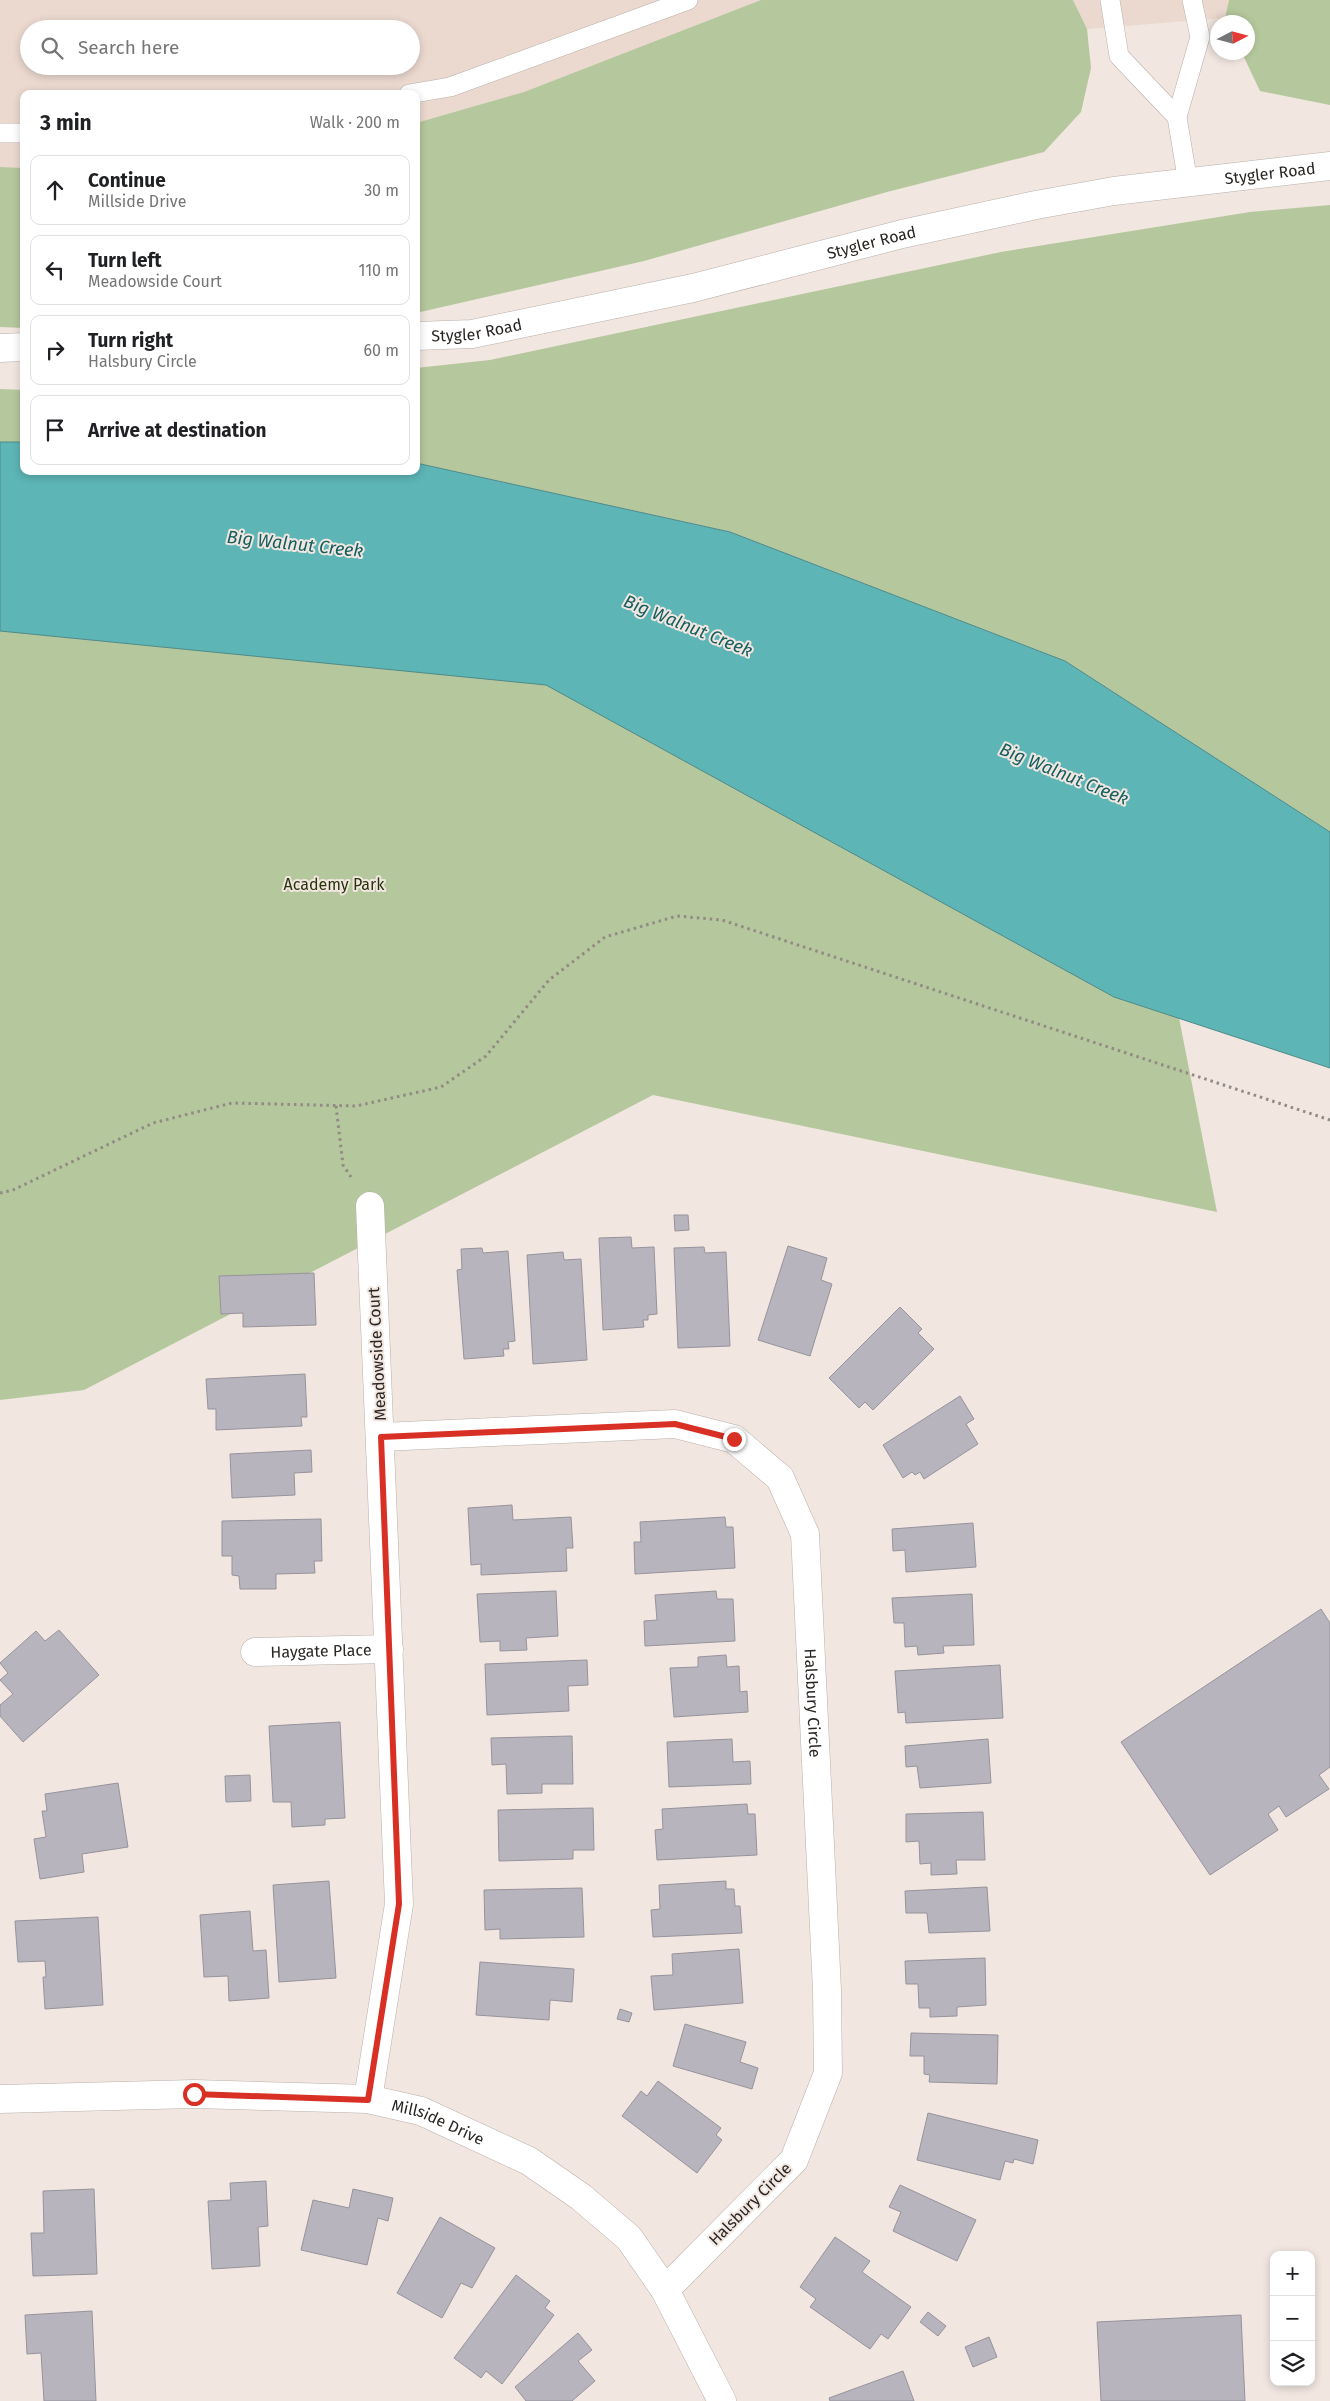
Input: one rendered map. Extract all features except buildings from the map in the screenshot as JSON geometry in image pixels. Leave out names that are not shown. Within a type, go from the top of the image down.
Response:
[{"type":"street","name":"Stygler Road","points":[[420,336],[472,334],[693,288],[902,234],[1036,204],[1114,191],[1330,166]]},
{"type":"street","points":[[0,348],[20,347]]},
{"type":"street","name":"Meadowside Court","points":[[368,2100],[399,1904],[370,1206]]},
{"type":"street","name":"Halsbury Circle","points":[[381,1437],[675,1424],[734,1439],[780,1478],[805,1534],[827,1990],[828,2073],[794,2160],[665,2290]]},
{"type":"street","name":"Haygate Place","points":[[255,1652],[389,1648]]},
{"type":"street","name":"Millside Drive","points":[[0,2099],[194,2094],[368,2100],[421,2111],[529,2161],[581,2198],[628,2238],[665,2290],[722,2401]]},
{"type":"lane","points":[[420,92],[450,87],[688,0]]},
{"type":"lane","points":[[1110,0],[1119,56],[1177,117]]},
{"type":"lane","points":[[1188,183],[1177,117],[1200,37],[1192,0]]},
{"type":"lane","points":[[0,134],[20,133]]},
{"type":"path","points":[[0,1193],[13,1190],[153,1123],[232,1103],[356,1106],[440,1087],[486,1056],[549,980],[605,937],[677,916],[722,920],[1330,1120]]},
{"type":"path","points":[[336,1106],[342,1165],[370,1206]]},
{"type":"shaded area","points":[[0,0],[761,0],[524,92],[420,122],[420,90],[20,90],[20,168],[0,167]]},
{"type":"shaded area","points":[[1073,0],[1229,0],[1226,15],[1210,15],[1210,19],[1087,29]]},
{"type":"green space","points":[[761,0],[1073,0],[1087,29],[1091,68],[1081,112],[1044,152],[887,192],[644,261],[420,312],[420,122],[524,92]]},
{"type":"green space","points":[[1229,0],[1330,0],[1330,105],[1260,91],[1245,60],[1255,60],[1255,15],[1226,15]]},
{"type":"green space","points":[[0,167],[20,168],[20,328],[0,327]]},
{"type":"green space","points":[[1330,205],[1330,832],[1065,661],[730,532],[420,464],[420,368],[490,360],[1001,252],[1250,212]]},
{"type":"green space","points":[[0,389],[20,390],[20,442],[0,442]]},
{"type":"green space","name":"Academy Park","points":[[0,513],[1137,803],[1217,1212],[653,1095],[84,1390],[0,1400]]},
{"type":"water","name":"Big Walnut Creek","points":[[0,442],[20,442],[20,475],[420,475],[420,464],[730,532],[1065,661],[1330,832],[1330,1068],[1114,997],[546,685],[0,631]]},
{"type":"route","points":[[194,2094],[368,2100],[399,1904],[381,1437],[675,1424],[734,1439]]}]
